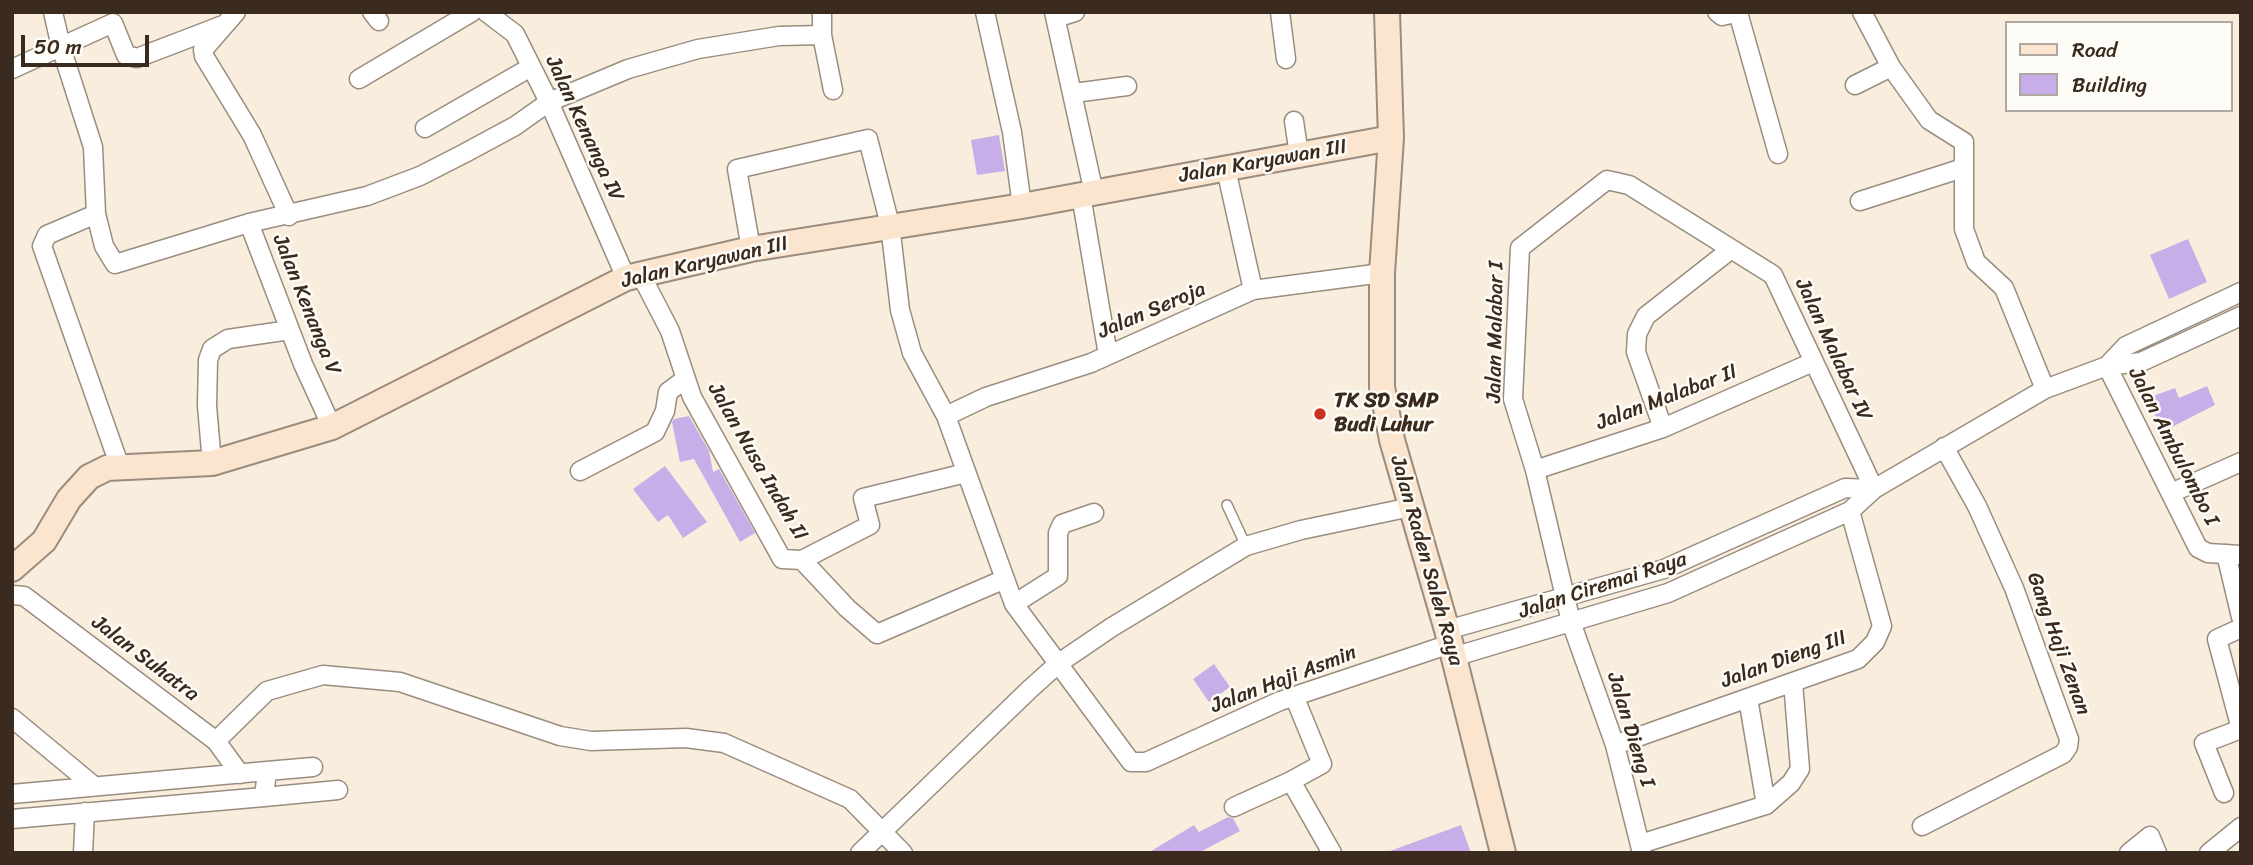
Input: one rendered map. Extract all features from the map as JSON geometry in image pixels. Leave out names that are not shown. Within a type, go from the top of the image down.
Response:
[{"type":"street","points":[[53,12],[61,47],[93,147],[96,214],[104,246],[115,264],[248,223]]},
{"type":"street","points":[[359,79],[472,12]]},
{"type":"street","name":"Jalan Kenanga IV","points":[[486,12],[497,24],[513,31],[634,277]]},
{"type":"street","points":[[822,12],[822,35],[833,90]]},
{"type":"street","points":[[985,12],[1012,132],[1022,206]]},
{"type":"street","points":[[1075,12],[1055,15],[1074,93],[1108,355]]},
{"type":"street","points":[[1280,12],[1286,59]]},
{"type":"street","name":"Jalan Raden Saleh Raya","points":[[1387,12],[1391,138],[1382,273],[1382,387],[1392,440],[1450,644],[1503,853]]},
{"type":"street","points":[[1717,12],[1722,16],[1735,13],[1739,16],[1778,154]]},
{"type":"street","points":[[1862,12],[1891,68],[1929,120],[1964,142],[1964,229],[1976,262],[2004,288],[2045,389]]},
{"type":"street","points":[[12,69],[113,23],[126,55],[137,58],[230,19]]},
{"type":"street","name":"Jalan Kenanga V","points":[[230,19],[203,50],[204,56],[252,135],[289,216],[248,223],[332,427]]},
{"type":"street","points":[[289,216],[367,196],[420,176],[515,126],[549,102],[628,69],[698,49],[779,36],[822,35]]},
{"type":"street","points":[[425,128],[531,67]]},
{"type":"street","points":[[1855,85],[1891,68]]},
{"type":"street","points":[[1074,93],[1127,86]]},
{"type":"street","points":[[1294,121],[1299,155]]},
{"type":"street","name":"Jalan Karyawan III","points":[[12,569],[44,541],[69,499],[89,477],[107,468],[212,463],[332,427],[634,277],[751,249],[1022,206],[1391,138]]},
{"type":"street","points":[[751,249],[737,169],[868,139],[890,225],[900,310],[912,353],[946,416],[1014,604],[1059,663]]},
{"type":"street","points":[[1860,201],[1963,168]]},
{"type":"street","points":[[1226,169],[1253,290]]},
{"type":"street","name":"Jalan Malabar I","points":[[1571,622],[1535,470],[1513,399],[1520,248],[1607,180],[1629,185],[1730,250]]},
{"type":"street","points":[[96,214],[47,235],[41,246],[120,467]]},
{"type":"street","points":[[1663,428],[1636,352],[1637,334],[1646,317],[1730,250]]},
{"type":"street","name":"Jalan Malabar IV","points":[[1730,250],[1773,275],[1874,489]]},
{"type":"street","name":"Jalan Seroja","points":[[946,416],[986,397],[1108,355],[1253,290],[1382,273]]},
{"type":"street","name":"Jalan Nusa Indah II","points":[[634,277],[670,331],[684,380],[782,559],[802,560],[847,608],[878,633],[1005,579]]},
{"type":"street","name":"Jalan Ciremai Raya","points":[[2107,366],[2126,346],[2241,292]]},
{"type":"street","name":"Jalan Ciremai Raya","points":[[1450,644],[1571,622],[1668,593],[1850,511],[1874,489],[2045,389],[2107,366],[2141,362],[2241,316]]},
{"type":"street","points":[[212,463],[207,406],[208,360],[212,349],[228,340],[290,330]]},
{"type":"street","name":"Jalan Malabar II","points":[[1535,470],[1663,428],[1813,362]]},
{"type":"street","name":"Jalan Ambulombo I","points":[[2107,366],[2198,548],[2208,553],[2234,554]]},
{"type":"street","points":[[580,471],[655,432],[665,411],[668,392],[684,380]]},
{"type":"street","name":"Gang Haji Zenan","points":[[1922,826],[2063,754],[2069,739],[2014,588],[1977,506],[1944,447]]},
{"type":"street","points":[[2171,493],[2241,462]]},
{"type":"street","points":[[802,560],[870,525],[863,498],[966,473]]},
{"type":"street","name":"Jalan Ciremai Raya","points":[[1450,644],[1565,597],[1664,569],[1845,488],[1874,489]]},
{"type":"street","points":[[860,853],[883,834],[1059,663],[1112,627],[1246,547],[1301,530],[1410,507]]},
{"type":"street","name":"Jalan Dieng III","points":[[1615,745],[1858,659],[1875,642],[1882,625],[1850,511]]},
{"type":"street","points":[[1014,604],[1058,576],[1058,533],[1062,524],[1094,513]]},
{"type":"street","points":[[2234,554],[2241,617]]},
{"type":"street","points":[[1695,556],[1702,578]]},
{"type":"street","name":"Jalan Suhatra","points":[[12,595],[24,596],[216,741],[240,774]]},
{"type":"street","name":"Jalan Dieng I","points":[[1571,622],[1615,745],[1641,848]]},
{"type":"street","points":[[2224,793],[2204,743],[2241,729],[2217,639],[2241,628]]},
{"type":"street","name":"Jalan Haji Asmin","points":[[1059,663],[1099,722],[1136,764],[1294,696],[1450,644]]},
{"type":"street","points":[[216,741],[267,691],[323,676],[400,682],[559,736],[591,741],[686,738],[724,744],[850,799],[903,853]]},
{"type":"street","points":[[1641,848],[1766,805],[1791,783],[1800,769],[1793,682]]},
{"type":"street","points":[[1234,807],[1322,764],[1294,696]]},
{"type":"street","points":[[1748,698],[1766,805]]},
{"type":"street","points":[[12,718],[94,786]]},
{"type":"street","points":[[12,794],[313,767]]},
{"type":"street","points":[[264,797],[267,771]]},
{"type":"street","points":[[1291,781],[1332,853]]},
{"type":"street","points":[[12,819],[338,790]]},
{"type":"street","points":[[83,853],[85,812]]},
{"type":"street","points":[[2209,853],[2241,827]]},
{"type":"street","points":[[2129,853],[2150,836],[2157,853]]},
{"type":"lane","points":[[1227,505],[1246,547]]},
{"type":"building","points":[[999,135],[1005,171],[977,175],[971,140]]},
{"type":"building","points":[[2188,239],[2207,282],[2169,299],[2150,255]]},
{"type":"building","points":[[2207,386],[2215,405],[2162,432],[2148,398],[2175,388],[2179,398]]},
{"type":"building","points":[[689,416],[709,451],[713,472],[719,469],[755,533],[740,542],[694,459],[680,462],[672,422],[674,419]]},
{"type":"building","points":[[665,466],[707,522],[683,538],[668,515],[658,522],[633,489]]},
{"type":"building","points":[[1214,664],[1230,687],[1209,702],[1193,679]]},
{"type":"building","points":[[1228,817],[1233,818],[1240,831],[1198,853],[1148,853],[1194,825],[1199,832]]},
{"type":"building","points":[[1461,825],[1471,853],[1390,853],[1390,851]]},
{"type":"place","name":"TK SD SMP Budi Luhur","points":[[1320,414]]}]
